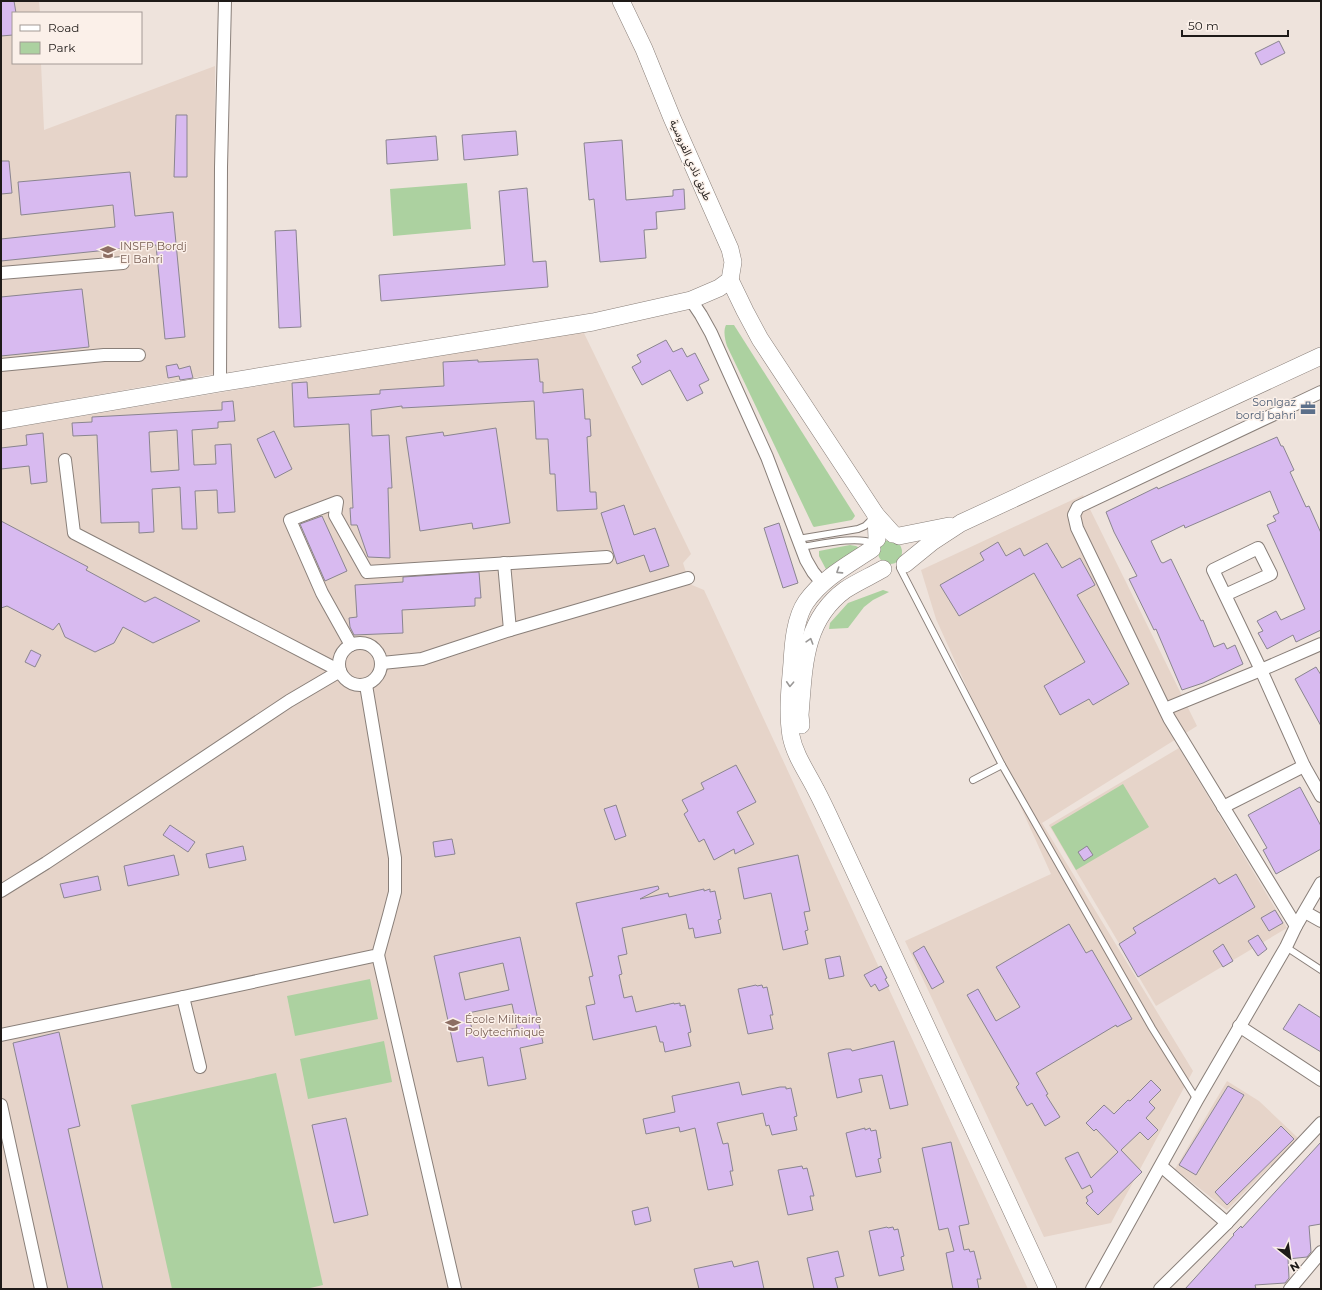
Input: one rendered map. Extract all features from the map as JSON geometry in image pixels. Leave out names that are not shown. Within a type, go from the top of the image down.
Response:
[{"type":"main road","name":"طريق نادي الفروسية","points":[[621,1],[644,49],[672,118],[730,249],[733,262],[730,280]]},
{"type":"main road","points":[[1,421],[220,383],[593,322],[691,300],[718,288],[730,280],[744,311],[760,339],[876,515],[908,545],[908,558],[903,566]]},
{"type":"main road","points":[[876,515],[872,556],[878,566],[889,571],[903,566],[932,542],[961,523],[1321,356]]},
{"type":"main road","points":[[961,523],[930,531],[882,535],[874,544],[822,583],[805,603],[794,632],[789,701],[791,736],[803,767],[815,789],[1048,1289]]},
{"type":"main road","points":[[815,789],[814,771],[806,752],[800,716],[805,660],[808,644],[814,628],[823,612],[834,599],[846,589],[883,569]]},
{"type":"street","points":[[220,383],[221,167],[225,1]]},
{"type":"street","points":[[1,273],[123,264]]},
{"type":"street","points":[[691,300],[709,328],[750,420],[782,494],[809,566],[822,583]]},
{"type":"street","points":[[1,365],[104,355],[139,354]]},
{"type":"street","points":[[1296,926],[1165,709],[1077,528],[1074,515],[1078,507],[1321,392]]},
{"type":"street","points":[[65,460],[74,533],[340,671]]},
{"type":"street","points":[[351,645],[322,593],[290,520],[337,502],[335,515],[367,572],[608,557]]},
{"type":"street","points":[[1225,595],[1271,574],[1258,548],[1213,570],[1225,595],[1261,670],[1304,766],[1321,796]]},
{"type":"street","points":[[504,564],[510,630]]},
{"type":"street","points":[[382,663],[422,659],[510,630],[688,578]]},
{"type":"street","points":[[358,643],[372,646],[377,650],[382,663],[381,670],[373,682],[358,686],[350,683],[344,678],[340,671],[339,660],[341,654],[351,645],[358,643]]},
{"type":"street","points":[[1165,709],[1321,644]]},
{"type":"street","points":[[1,891],[46,863],[289,701],[340,671]]},
{"type":"street","points":[[366,685],[395,858],[395,892],[378,955],[455,1289]]},
{"type":"street","points":[[1223,807],[1304,766]]},
{"type":"street","points":[[1092,1289],[1197,1100],[1286,947],[1321,882]]},
{"type":"street","points":[[1305,912],[1321,921]]},
{"type":"street","points":[[1,1035],[378,955]]},
{"type":"street","points":[[183,997],[200,1067]]},
{"type":"street","points":[[1239,1026],[1321,1080]]},
{"type":"street","points":[[1,1105],[42,1289]]},
{"type":"street","points":[[1160,1289],[1227,1223],[1321,1123]]},
{"type":"street","points":[[1161,1166],[1227,1223]]},
{"type":"street","points":[[1290,1289],[1321,1252]]},
{"type":"lane","points":[[800,543],[858,529],[865,526],[876,515]]},
{"type":"lane","points":[[800,543],[868,540],[874,544]]},
{"type":"lane","points":[[903,566],[1002,765],[1152,1028],[1197,1100]]},
{"type":"lane","points":[[973,780],[1002,765]]},
{"type":"lane","points":[[1286,947],[1321,970]]},
{"type":"shaded area","name":"INSFP Bordj El Bahri","points":[[1,1],[39,1],[40,12],[12,12],[12,64],[41,64],[44,130],[215,66],[214,374],[1,412]]},
{"type":"shaded area","name":"École Militaire Polytechnique","points":[[583,331],[691,554],[683,563],[688,578],[692,585],[704,590],[1028,1289],[1,1289],[1,430]]},
{"type":"shaded area","points":[[1083,495],[1197,726],[1042,823],[1193,1071],[1111,1223],[1044,1237],[905,941],[1051,874],[936,619],[921,570]]},
{"type":"shaded area","points":[[1179,748],[1287,928],[1156,1006],[1049,825]]},
{"type":"shaded area","points":[[1227,1081],[1259,1101],[1298,1138],[1227,1210],[1175,1169]]},
{"type":"green space","points":[[467,183],[471,229],[393,236],[390,189]]},
{"type":"green space","points":[[726,325],[734,325],[854,514],[855,516],[852,520],[813,526],[727,346],[724,333]]},
{"type":"green space","points":[[890,540],[895,541],[901,547],[901,557],[895,563],[890,564],[885,563],[879,557],[878,552],[879,547],[885,541]]},
{"type":"green space","points":[[850,545],[861,549],[828,573],[819,556],[819,551]]},
{"type":"green space","points":[[883,590],[889,592],[873,600],[864,607],[848,628],[829,629],[830,623],[848,603]]},
{"type":"green space","points":[[1123,784],[1149,827],[1076,870],[1051,827]]},
{"type":"green space","points":[[370,979],[378,1019],[295,1036],[287,996]]},
{"type":"green space","points":[[384,1041],[392,1082],[308,1099],[300,1059]]},
{"type":"green space","points":[[276,1073],[323,1285],[306,1289],[172,1289],[131,1105]]},
{"type":"building","points":[[1,1],[14,1],[16,12],[12,12],[12,35],[1,36]]},
{"type":"building","points":[[1279,41],[1285,53],[1261,65],[1255,53]]},
{"type":"building","points":[[176,115],[187,115],[187,177],[174,177]]},
{"type":"building","points":[[516,131],[518,155],[464,160],[462,135]]},
{"type":"building","points":[[436,136],[438,160],[387,164],[386,140]]},
{"type":"building","points":[[622,140],[626,200],[673,196],[673,190],[684,189],[685,209],[656,212],[657,229],[644,230],[646,258],[600,262],[594,199],[589,200],[584,143]]},
{"type":"building","points":[[1,161],[9,161],[12,193],[1,194]]},
{"type":"building","points":[[130,172],[135,216],[173,212],[185,337],[165,339],[156,245],[1,261],[1,239],[115,227],[113,205],[21,215],[18,182]]},
{"type":"building","points":[[527,188],[533,262],[546,261],[548,287],[381,301],[379,275],[505,265],[499,191]]},
{"type":"building","points":[[296,230],[301,327],[279,328],[275,231]]},
{"type":"building","points":[[82,289],[89,347],[1,356],[1,297]]},
{"type":"building","points":[[666,340],[673,352],[682,348],[687,357],[695,353],[709,380],[699,385],[703,393],[687,401],[670,370],[642,385],[632,367],[641,362],[637,355]]},
{"type":"building","points":[[538,359],[540,382],[543,382],[543,393],[583,389],[585,419],[590,419],[591,436],[587,437],[590,492],[596,492],[597,509],[557,511],[555,474],[550,474],[548,439],[536,439],[534,401],[402,408],[402,406],[371,410],[372,436],[389,435],[392,488],[388,488],[390,558],[368,557],[357,525],[351,525],[350,508],[353,508],[349,424],[294,427],[292,383],[307,382],[308,398],[380,394],[380,390],[444,386],[443,362]]},
{"type":"building","points":[[177,364],[179,369],[190,366],[193,378],[180,380],[179,376],[168,378],[166,366]]},
{"type":"building","points":[[233,401],[235,421],[218,422],[218,428],[192,430],[194,465],[216,464],[215,445],[231,444],[235,512],[218,513],[217,490],[195,491],[197,529],[182,529],[180,487],[152,489],[154,532],[139,533],[139,522],[101,523],[97,435],[73,436],[72,423],[92,422],[92,417],[222,410],[222,402]],"holes":[[[177,430],[179,470],[151,472],[149,432]]]},
{"type":"building","points":[[496,428],[510,523],[473,529],[472,523],[420,531],[406,437],[443,432],[444,436]]},
{"type":"building","points":[[274,431],[292,469],[275,478],[257,439]]},
{"type":"building","points":[[43,433],[47,482],[31,484],[29,466],[1,469],[1,448],[27,445],[26,435]]},
{"type":"building","points":[[1277,437],[1281,446],[1283,446],[1294,470],[1290,472],[1306,507],[1309,506],[1321,533],[1321,630],[1296,642],[1293,635],[1267,649],[1258,633],[1263,631],[1257,621],[1276,611],[1281,620],[1305,609],[1267,525],[1276,521],[1273,516],[1279,513],[1270,491],[1185,528],[1184,525],[1151,541],[1161,562],[1163,563],[1171,559],[1201,621],[1203,620],[1214,647],[1224,643],[1227,649],[1235,645],[1243,664],[1203,683],[1182,690],[1156,629],[1154,630],[1129,579],[1137,576],[1114,532],[1106,512],[1157,487],[1158,489]]},
{"type":"building","points":[[624,505],[634,535],[655,528],[669,566],[650,572],[644,555],[617,564],[601,513]]},
{"type":"building","points":[[322,516],[347,571],[325,581],[300,524]]},
{"type":"building","points":[[1,521],[88,567],[86,570],[145,602],[155,597],[200,621],[153,643],[123,627],[114,643],[95,652],[65,637],[59,623],[53,630],[7,606],[1,608]]},
{"type":"building","points":[[779,523],[798,583],[783,588],[764,528]]},
{"type":"building","points":[[998,542],[1006,556],[1020,548],[1024,556],[1047,543],[1062,568],[1080,558],[1095,585],[1077,595],[1129,684],[1093,705],[1089,699],[1060,715],[1044,686],[1085,662],[1034,573],[959,616],[940,585],[984,560],[980,553]]},
{"type":"building","points":[[479,572],[481,598],[475,598],[475,606],[402,610],[403,633],[354,635],[350,627],[349,618],[357,617],[355,585],[403,582],[403,577]]},
{"type":"building","points":[[31,650],[41,655],[35,667],[25,662]]},
{"type":"building","points":[[1316,667],[1321,675],[1321,726],[1295,679]]},
{"type":"building","points":[[736,765],[756,802],[737,812],[754,844],[735,854],[734,849],[714,860],[704,839],[699,842],[684,814],[688,811],[682,800],[704,789],[701,783]]},
{"type":"building","points":[[1300,787],[1321,826],[1321,849],[1276,874],[1263,850],[1267,848],[1248,815]]},
{"type":"building","points":[[616,805],[626,836],[615,840],[604,809]]},
{"type":"building","points":[[170,825],[195,842],[188,852],[163,835]]},
{"type":"building","points":[[452,839],[455,854],[435,857],[433,842]]},
{"type":"building","points":[[243,846],[246,860],[209,868],[206,854]]},
{"type":"building","points":[[1087,846],[1093,855],[1084,861],[1078,852]]},
{"type":"building","points":[[174,855],[179,875],[128,886],[124,866]]},
{"type":"building","points":[[798,855],[810,911],[804,912],[808,930],[805,931],[808,944],[783,950],[771,893],[744,899],[738,868]]},
{"type":"building","points":[[1236,874],[1255,907],[1138,977],[1119,944],[1136,933],[1133,928],[1215,878],[1219,884]]},
{"type":"building","points":[[98,876],[101,890],[64,898],[60,884]]},
{"type":"building","points":[[658,886],[659,889],[640,899],[668,893],[669,897],[704,889],[704,891],[710,889],[710,892],[715,891],[721,919],[718,920],[721,933],[695,938],[693,928],[689,929],[686,914],[622,928],[627,954],[618,956],[622,974],[619,975],[624,998],[632,996],[636,1012],[674,1003],[680,1003],[680,1006],[685,1005],[691,1032],[688,1033],[691,1046],[665,1052],[663,1042],[660,1042],[656,1026],[593,1040],[586,1006],[595,1004],[589,977],[593,976],[576,903]]},
{"type":"building","points":[[1275,910],[1283,923],[1269,931],[1261,918]]},
{"type":"building","points":[[1069,924],[1086,953],[1092,950],[1132,1019],[1117,1027],[1116,1025],[1036,1073],[1048,1094],[1046,1095],[1060,1117],[1045,1126],[1032,1103],[1027,1106],[1016,1087],[1019,1084],[967,995],[978,989],[996,1021],[1020,1007],[996,967]]},
{"type":"building","points":[[1258,935],[1267,949],[1258,956],[1248,941]]},
{"type":"building","points":[[520,937],[543,1043],[520,1048],[526,1079],[488,1086],[483,1057],[457,1062],[434,956]],"holes":[[[503,963],[509,990],[465,1000],[459,973]],[[512,1004],[517,1028],[474,1037],[468,1013]]]},
{"type":"building","points":[[1223,944],[1233,961],[1223,967],[1213,951]]},
{"type":"building","points":[[924,946],[944,982],[932,989],[913,953]]},
{"type":"building","points":[[840,956],[844,976],[829,979],[825,959]]},
{"type":"building","points":[[881,966],[889,986],[879,991],[875,984],[871,987],[864,975]]},
{"type":"building","points":[[762,985],[763,988],[767,987],[773,1015],[770,1015],[773,1029],[748,1034],[738,989]]},
{"type":"building","points":[[1299,1004],[1321,1018],[1321,1052],[1283,1029]]},
{"type":"building","points":[[59,1032],[80,1126],[68,1129],[103,1289],[68,1289],[13,1043]]},
{"type":"building","points":[[894,1041],[908,1105],[890,1109],[882,1075],[859,1079],[862,1092],[837,1098],[828,1053],[846,1049],[851,1049],[852,1051]]},
{"type":"building","points":[[1151,1080],[1161,1090],[1149,1102],[1155,1108],[1146,1118],[1158,1130],[1148,1140],[1140,1132],[1121,1150],[1142,1172],[1098,1215],[1086,1203],[1088,1201],[1086,1197],[1093,1192],[1090,1185],[1082,1189],[1065,1158],[1078,1152],[1091,1178],[1118,1152],[1096,1129],[1094,1131],[1086,1123],[1104,1105],[1114,1114],[1128,1100],[1130,1101]]},
{"type":"building","points":[[739,1082],[742,1095],[780,1087],[786,1087],[786,1089],[791,1088],[797,1116],[794,1117],[797,1130],[772,1135],[769,1125],[766,1126],[763,1113],[717,1123],[723,1144],[728,1143],[733,1171],[730,1171],[733,1185],[708,1190],[695,1128],[680,1132],[679,1127],[646,1134],[643,1119],[675,1112],[672,1096]]},
{"type":"building","points":[[1228,1086],[1244,1095],[1196,1175],[1179,1165]]},
{"type":"building","points":[[346,1118],[368,1215],[334,1223],[312,1125]]},
{"type":"building","points":[[1281,1126],[1294,1139],[1227,1205],[1215,1192]]},
{"type":"building","points":[[865,1128],[865,1130],[870,1128],[871,1131],[876,1130],[881,1158],[878,1159],[881,1172],[856,1177],[846,1133]]},
{"type":"building","points":[[951,1142],[969,1224],[959,1226],[964,1250],[969,1249],[970,1252],[974,1251],[981,1279],[977,1279],[979,1289],[953,1289],[946,1253],[954,1251],[948,1228],[939,1230],[922,1148]]},
{"type":"building","points":[[1321,1142],[1321,1224],[1309,1226],[1311,1252],[1307,1257],[1288,1259],[1289,1278],[1285,1283],[1255,1285],[1256,1289],[1185,1289],[1234,1235],[1233,1234],[1241,1226],[1242,1228]]},
{"type":"building","points":[[802,1166],[803,1169],[807,1168],[814,1196],[810,1196],[813,1210],[788,1215],[778,1170]]},
{"type":"building","points":[[648,1207],[651,1221],[635,1225],[632,1211]]},
{"type":"building","points":[[893,1227],[894,1230],[898,1229],[904,1256],[901,1257],[904,1270],[879,1276],[869,1231]]},
{"type":"building","points":[[838,1251],[844,1276],[835,1278],[838,1289],[814,1289],[807,1258]]},
{"type":"building","points":[[732,1261],[734,1267],[758,1261],[764,1289],[699,1289],[694,1269]]},
{"type":"place","name":"INSFP Bordj El Bahri","points":[[108,252]]},
{"type":"place","name":"Sonlgaz bordj bahri","points":[[1308,408]]},
{"type":"place","name":"École Militaire Polytechnique","points":[[453,1025]]}]
